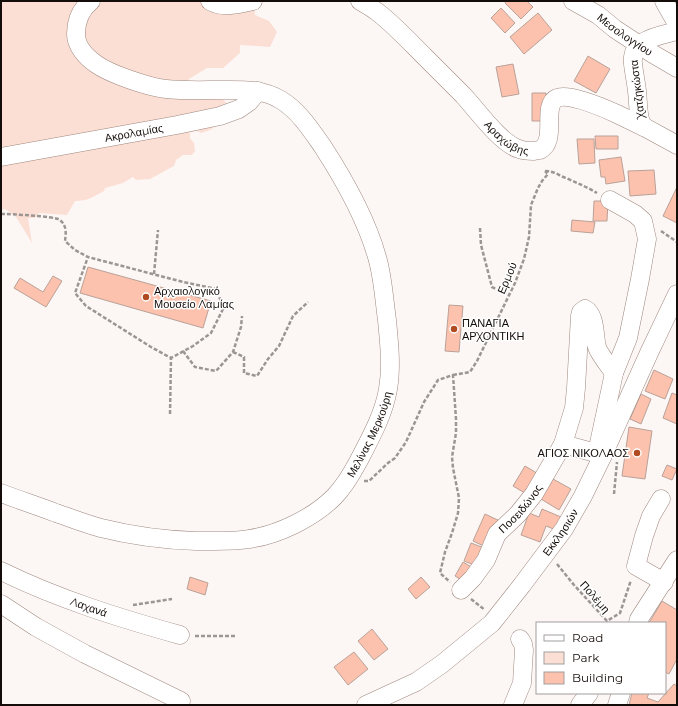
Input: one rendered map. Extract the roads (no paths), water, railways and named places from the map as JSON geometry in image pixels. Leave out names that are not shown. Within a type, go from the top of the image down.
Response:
[{"type":"street","name":"Μελίνας Μερκούρη","points":[[1,493],[98,527],[129,535],[174,540],[202,541],[256,538],[278,532],[302,520],[329,502],[343,486],[365,449],[382,410],[388,388],[390,376],[389,346],[378,259],[366,226],[354,201],[310,128],[288,105],[276,97],[258,91],[162,88],[139,82],[112,72],[96,64],[80,48],[76,38],[80,16],[84,7],[91,1]]},
{"type":"street","points":[[210,1],[222,6],[253,1]]},
{"type":"street","name":"Αραχώβης","points":[[360,1],[379,14],[403,35],[464,96],[509,145],[530,151],[540,150],[545,145],[548,136],[551,106],[553,101],[559,97],[573,98],[622,116],[677,145]]},
{"type":"street","name":"Μεσολογγίου","points":[[573,1],[598,15],[615,29],[677,68]]},
{"type":"street","points":[[664,1],[677,24]]},
{"type":"street","name":"Χατζηκώστα","points":[[644,127],[640,121],[637,90],[632,63],[635,50],[645,41],[677,31]]},
{"type":"street","name":"Ακρολαμίας","points":[[1,157],[220,116],[239,109],[253,98],[258,91]]},
{"type":"street","points":[[563,444],[600,454],[614,374],[628,338],[640,279],[647,240],[643,221],[635,214],[610,200]]},
{"type":"street","name":"Εκκλησιών","points":[[366,705],[425,676],[442,664],[496,619],[522,585],[564,529],[578,506],[600,454],[677,294]]},
{"type":"street","name":"Ποσειδώνος","points":[[461,590],[473,578],[486,560],[497,534],[518,514],[534,494],[563,444],[574,408],[580,316],[581,312],[585,309],[589,312],[592,320],[597,349],[614,374]]},
{"type":"street","points":[[661,499],[651,516],[636,566],[664,582]]},
{"type":"street","points":[[638,622],[677,560]]},
{"type":"street","name":"Λαχανά","points":[[1,571],[79,604],[180,635]]},
{"type":"street","points":[[1,604],[36,627],[84,654],[181,701]]},
{"type":"street","points":[[514,703],[522,682],[524,650],[520,639]]},
{"type":"street","points":[[522,682],[534,676],[536,672]]},
{"type":"street","points":[[580,705],[588,694]]},
{"type":"street","points":[[617,705],[621,694]]},
{"type":"place","name":"Αρχαιολογικό Μουσείο Λαμίας","points":[[146,297]]},
{"type":"place","name":"ΠΑΝΑΓΙΑ ΑΡΧΟΝΤΙΚΗ","points":[[454,329]]},
{"type":"place","name":"ΑΓΙΟΣ ΝΙΚΟΛΑΟΣ","points":[[637,453]]}]
